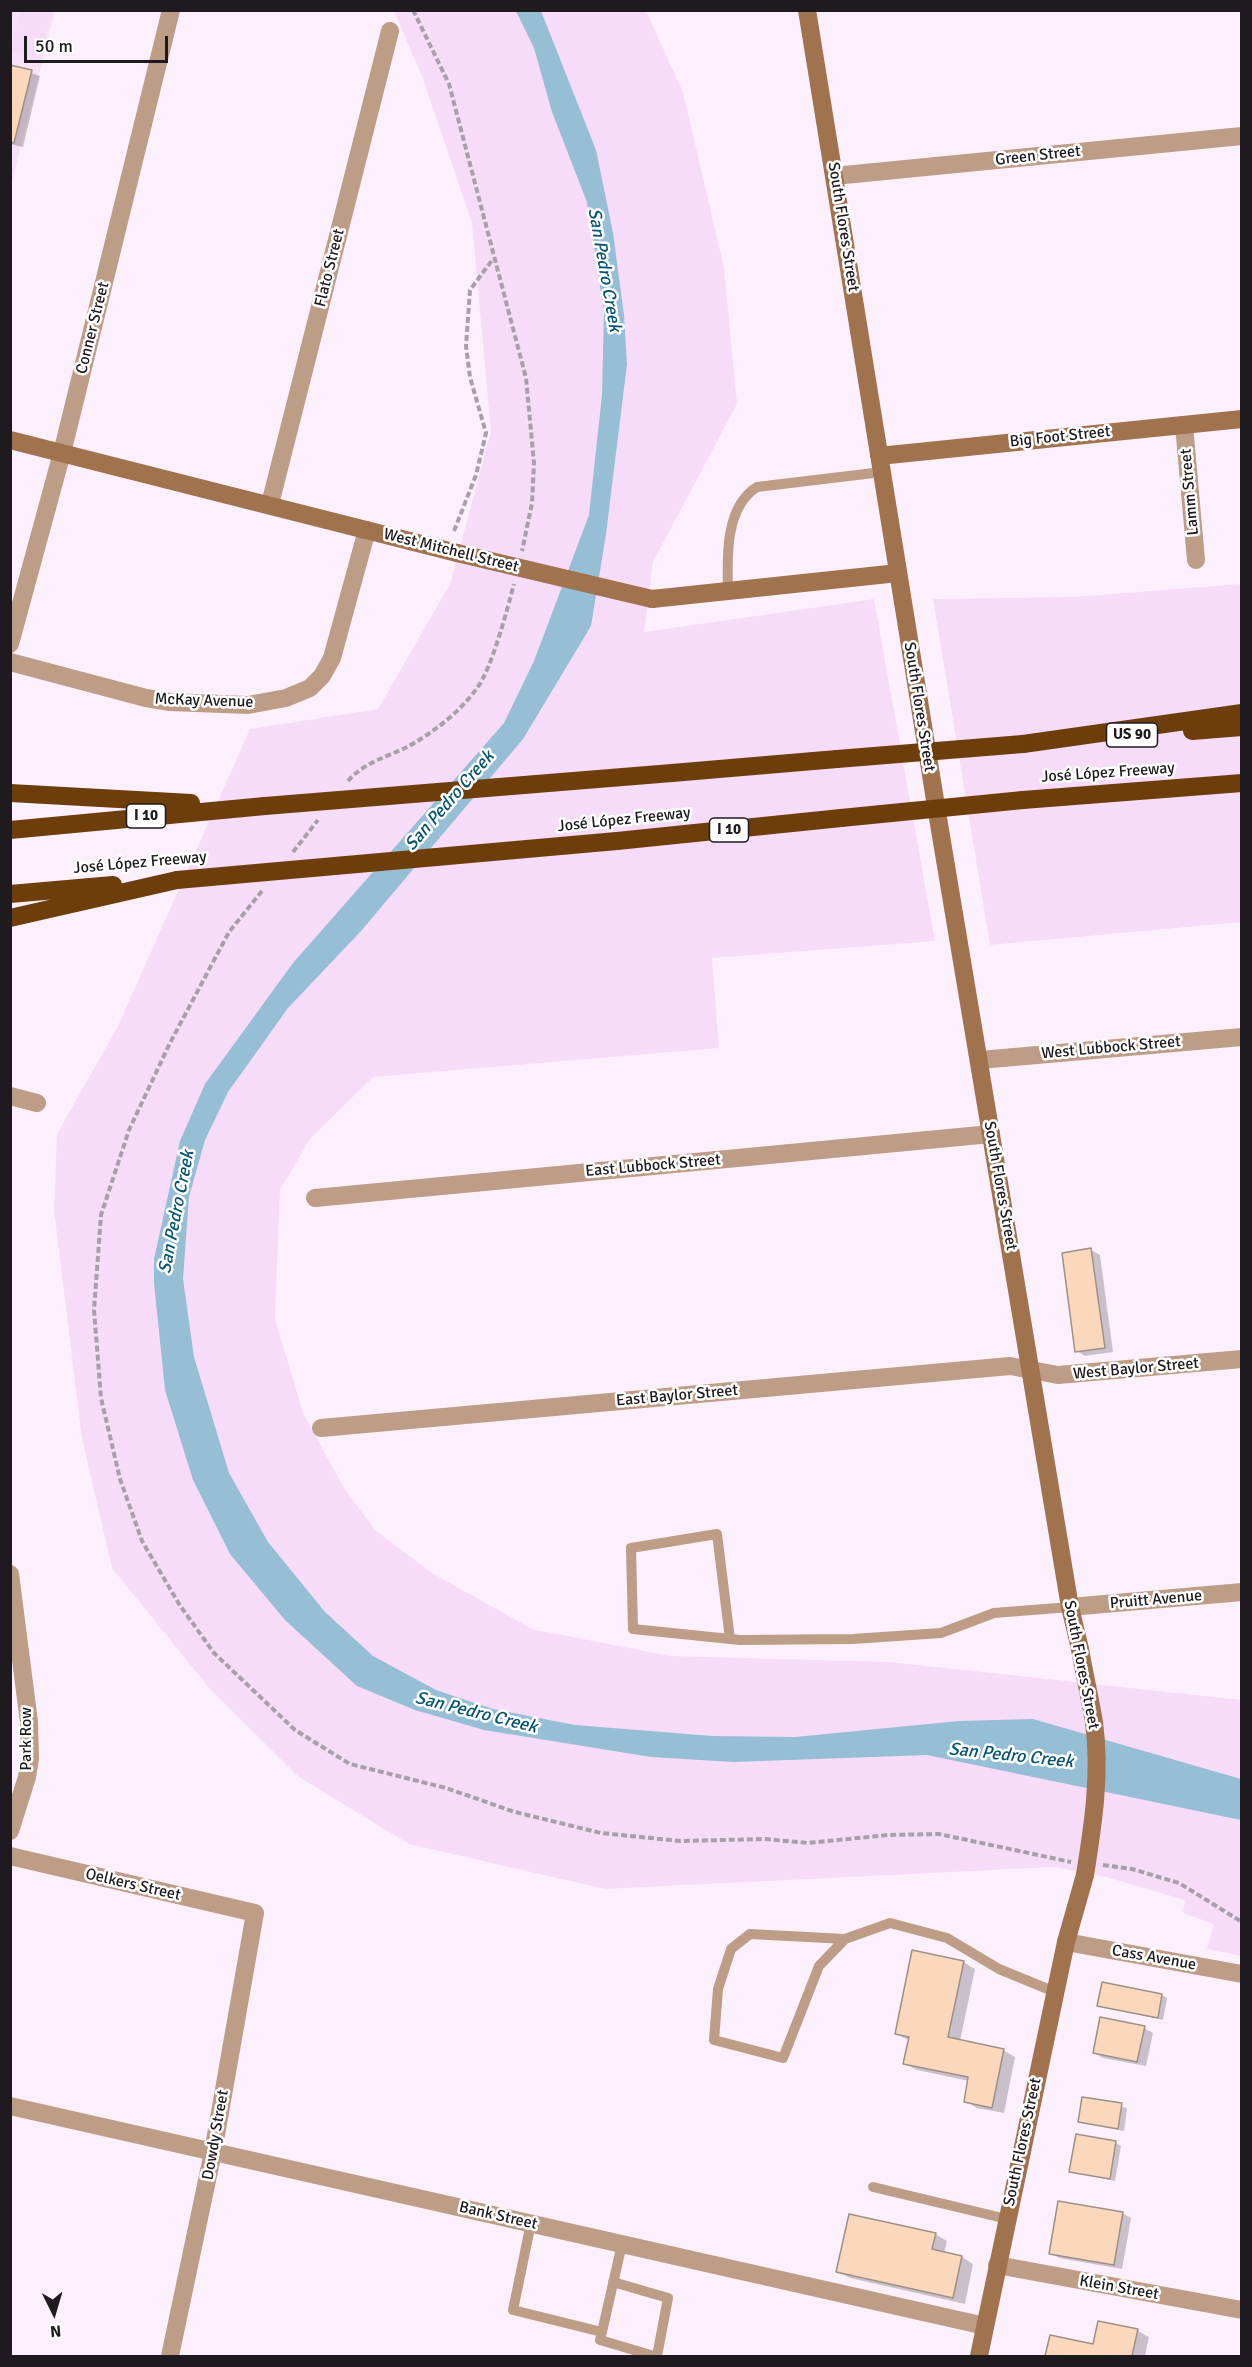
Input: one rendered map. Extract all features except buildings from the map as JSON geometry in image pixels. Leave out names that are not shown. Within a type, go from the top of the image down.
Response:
[{"type":"highway","name":"I 10","points":[[10,830],[256,806],[1023,744],[1242,713]]},
{"type":"highway","name":"US 90","points":[[1023,744],[1242,727]]},
{"type":"highway","name":"José López Freeway","points":[[10,894],[617,841],[1023,800],[1242,783]]},
{"type":"highway","points":[[10,793],[256,806]]},
{"type":"highway","points":[[10,918],[177,880]]},
{"type":"main road","name":"South Flores Street","points":[[807,10],[1070,1608],[1094,1723],[1095,1808],[1085,1875],[1066,1942],[979,2356]]},
{"type":"main road","name":"Big Foot Street","points":[[881,464],[1184,424],[1242,419]]},
{"type":"main road","name":"West Mitchell Street","points":[[10,440],[458,553],[652,599],[898,573]]},
{"type":"street","name":"Conner Street","points":[[10,644],[62,453],[171,10]]},
{"type":"street","name":"Flato Street","points":[[270,504],[390,31]]},
{"type":"street","name":"Green Street","points":[[834,176],[1242,136]]},
{"type":"street","name":"Lamm Street","points":[[1184,424],[1196,560]]},
{"type":"street","name":"McKay Avenue","points":[[10,662],[146,698],[170,702],[248,705],[269,702],[310,688],[322,676],[332,658],[368,530]]},
{"type":"street","name":"West Lubbock Street","points":[[980,1060],[1242,1037]]},
{"type":"street","points":[[10,1096],[38,1103]]},
{"type":"street","name":"East Lubbock Street","points":[[315,1198],[992,1134]]},
{"type":"street","name":"West Baylor Street","points":[[1032,1371],[1058,1375],[1242,1359]]},
{"type":"street","name":"East Baylor Street","points":[[321,1428],[1007,1366],[1032,1371]]},
{"type":"street","name":"Park Row","points":[[10,1574],[29,1722],[30,1758],[27,1778],[10,1831]]},
{"type":"street","name":"Pruitt Avenue","points":[[1070,1608],[1242,1592]]},
{"type":"street","name":"Oelkers Street","points":[[10,1856],[255,1913]]},
{"type":"street","name":"Dowdy Street","points":[[170,2356],[213,2151],[255,1913]]},
{"type":"street","name":"Cass Avenue","points":[[1066,1942],[1242,1974]]},
{"type":"street","name":"Bank Street","points":[[10,2106],[985,2326]]},
{"type":"street","name":"Klein Street","points":[[997,2265],[1242,2310]]},
{"type":"lane","points":[[728,591],[727,567],[735,513],[750,492],[757,487],[881,464]]},
{"type":"lane","points":[[730,1639],[717,1534],[631,1548],[633,1629],[730,1639],[853,1639],[941,1633],[994,1613],[1070,1608]]},
{"type":"lane","points":[[845,1939],[819,1966],[783,2058],[714,2040],[718,1989],[731,1949],[750,1934],[845,1939],[890,1923],[947,1938],[999,1969],[1055,1992]]},
{"type":"lane","points":[[873,2187],[1007,2219]]},
{"type":"lane","points":[[531,2223],[513,2310],[602,2331]]},
{"type":"lane","points":[[613,2282],[668,2298],[655,2356],[600,2340],[613,2282],[622,2244]]},
{"type":"path","points":[[454,531],[476,475],[486,433],[470,377],[466,346],[470,290],[493,259]]},
{"type":"shaded area","points":[[11,11],[55,11],[11,185]]},
{"type":"shaded area","points":[[20,11],[52,11],[39,60],[11,52]]},
{"type":"shaded area","points":[[394,11],[646,11],[683,92],[724,268],[737,404],[653,562],[644,632],[874,599],[935,941],[712,958],[719,1048],[373,1077],[310,1139],[280,1190],[275,1319],[303,1413],[344,1488],[375,1530],[432,1573],[532,1629],[670,1656],[890,1662],[1241,1700],[1241,1956],[1207,1949],[1214,1924],[1183,1913],[1185,1900],[1106,1877],[1054,1867],[605,1889],[409,1844],[299,1777],[210,1689],[112,1568],[82,1439],[54,1210],[57,1134],[118,1026],[250,729],[378,709],[450,584],[491,432],[472,223],[423,79]]},
{"type":"shaded area","points":[[1241,584],[1241,922],[990,945],[933,599],[1074,597]]},
{"type":"water","name":"San Pedro Creek","points":[[516,11],[541,11],[596,150],[613,233],[624,315],[627,364],[606,534],[591,626],[523,739],[361,931],[288,1008],[228,1092],[205,1140],[189,1197],[183,1279],[194,1357],[229,1473],[268,1542],[325,1612],[373,1656],[436,1690],[493,1709],[575,1725],[712,1736],[795,1737],[959,1721],[1033,1719],[1241,1779],[1241,1820],[927,1755],[733,1762],[651,1757],[484,1730],[415,1710],[357,1686],[285,1620],[230,1554],[193,1480],[165,1390],[154,1283],[154,1259],[180,1141],[205,1084],[293,963],[504,723],[534,661],[589,515],[602,395],[604,312],[587,202],[552,112],[534,48]]}]
